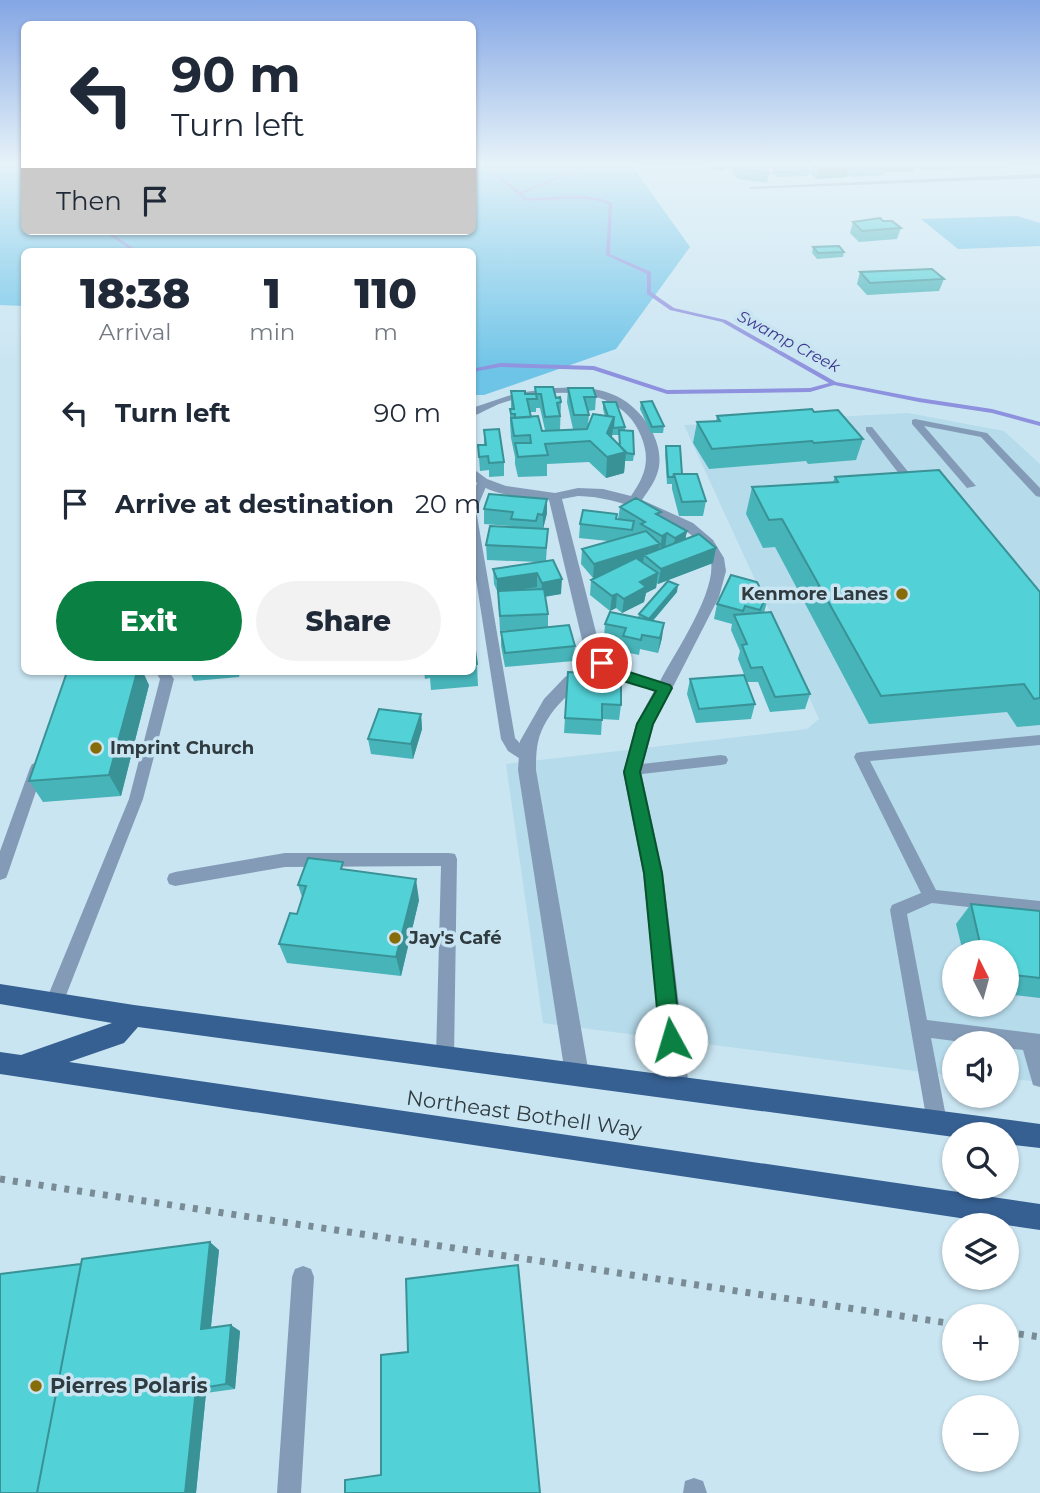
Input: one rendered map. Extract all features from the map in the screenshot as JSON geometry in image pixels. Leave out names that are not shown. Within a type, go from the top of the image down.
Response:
[{"type":"main road","points":[[0,994],[134,1016],[1040,1136]]},
{"type":"main road","points":[[9,1065],[116,1035],[134,1016]]},
{"type":"main road","name":"Northeast Bothell Way","points":[[9,1065],[1040,1217]]},
{"type":"street","points":[[476,410],[513,397],[548,392],[603,395],[620,403],[638,417],[655,459],[652,477],[634,501]]},
{"type":"street","points":[[476,476],[483,482],[503,490],[555,497],[578,492],[603,493],[634,501],[688,526],[708,543],[717,558],[719,571],[703,616],[645,724],[633,770],[653,873],[677,1088]]},
{"type":"street","points":[[555,497],[591,644],[602,663],[621,675],[664,688]]},
{"type":"street","points":[[577,1074],[527,770],[529,741],[550,703],[570,681],[602,663]]},
{"type":"lane","points":[[971,486],[915,422],[984,435],[1040,494]]},
{"type":"lane","points":[[869,429],[912,485]]},
{"type":"lane","points":[[476,496],[483,482]]},
{"type":"lane","points":[[899,486],[912,485],[924,490]]},
{"type":"lane","points":[[476,538],[508,738],[513,747],[528,758]]},
{"type":"lane","points":[[54,1003],[136,799],[167,679],[164,675]]},
{"type":"lane","points":[[931,896],[861,757],[1040,740]]},
{"type":"lane","points":[[0,873],[40,758]]},
{"type":"lane","points":[[633,770],[722,760]]},
{"type":"lane","points":[[175,879],[285,860],[449,859],[445,1056]]},
{"type":"lane","points":[[937,1122],[898,910],[931,896],[1040,908]]},
{"type":"lane","points":[[920,1028],[1035,1042],[1040,1078]]},
{"type":"lane","points":[[289,1493],[303,1277]]},
{"type":"path","points":[[0,1179],[942,1322]]},
{"type":"path","points":[[1019,1334],[1040,1337]]},
{"type":"shaded area","points":[[0,233],[21,233],[21,235],[476,235],[476,233],[680,233],[690,247],[616,349],[484,395],[476,395],[476,248],[21,248],[21,306],[0,305]]},
{"type":"shaded area","points":[[938,233],[1040,233],[1040,246],[958,249]]},
{"type":"shaded area","points":[[908,413],[1004,431],[1040,464],[1040,1082],[1019,1080],[1019,1031],[942,1031],[942,1074],[543,1023],[506,764],[807,729],[819,719],[684,425]]},
{"type":"building","points":[[839,246],[844,252],[818,253],[813,247]]},
{"type":"building","points":[[932,269],[944,279],[870,283],[860,272]]},
{"type":"building","points":[[535,387],[553,387],[556,398],[560,397],[561,402],[557,403],[560,416],[545,417],[541,394],[536,394]]},
{"type":"building","points":[[568,388],[593,388],[596,397],[584,397],[589,415],[574,415]]},
{"type":"building","points":[[511,391],[536,394],[537,399],[527,399],[531,417],[515,418],[515,414],[511,414],[510,409],[514,409]]},
{"type":"building","points":[[652,401],[664,426],[652,427],[641,402]]},
{"type":"building","points":[[603,402],[616,402],[625,427],[613,428],[614,417],[608,416]]},
{"type":"building","points":[[812,409],[814,412],[838,410],[863,439],[712,449],[697,422],[720,421],[717,416]]},
{"type":"building","points":[[593,414],[614,417],[607,433],[626,452],[607,457],[590,441],[545,444],[548,455],[518,457],[515,443],[531,443],[530,435],[514,436],[511,418],[538,416],[542,431],[587,429]]},
{"type":"building","points":[[499,429],[504,462],[489,463],[488,456],[479,457],[478,445],[486,445],[484,430]]},
{"type":"building","points":[[619,430],[633,431],[634,454],[626,453],[620,446]]},
{"type":"building","points":[[666,446],[680,446],[682,474],[668,477]]},
{"type":"building","name":"Kenmore Lanes","points":[[939,470],[1040,592],[1040,698],[1034,699],[1024,684],[881,696],[782,519],[769,520],[752,487],[838,482],[835,477]]},
{"type":"building","points":[[674,474],[697,474],[706,501],[682,502]]},
{"type":"building","points":[[489,494],[547,499],[543,515],[538,514],[536,521],[511,519],[513,512],[484,509]]},
{"type":"building","points":[[636,498],[661,512],[656,514],[687,531],[675,538],[667,533],[662,536],[641,524],[645,522],[620,507]]},
{"type":"building","points":[[583,510],[617,514],[616,519],[634,521],[632,530],[580,524]]},
{"type":"building","points":[[490,526],[548,529],[546,548],[486,545]]},
{"type":"building","points":[[646,531],[660,544],[594,564],[582,549]]},
{"type":"building","points":[[699,534],[716,548],[661,569],[644,555]]},
{"type":"building","points":[[636,558],[658,573],[640,582],[646,587],[624,599],[617,594],[612,596],[591,580]]},
{"type":"building","points":[[553,560],[562,579],[542,583],[537,573],[497,579],[493,569]]},
{"type":"building","points":[[731,575],[757,582],[767,602],[764,601],[760,610],[745,606],[743,611],[717,604]]},
{"type":"building","points":[[668,581],[678,585],[649,619],[639,614]]},
{"type":"building","points":[[544,589],[548,614],[500,616],[498,591]]},
{"type":"building","points":[[610,612],[664,623],[660,638],[642,635],[641,640],[623,636],[626,628],[605,624]]},
{"type":"building","points":[[771,612],[810,694],[775,697],[762,667],[751,668],[742,645],[747,644],[734,615]]},
{"type":"building","points":[[569,625],[575,646],[505,653],[501,632]]},
{"type":"building","points":[[568,672],[621,675],[621,705],[602,704],[602,720],[565,718]]},
{"type":"building","points":[[66,675],[136,675],[109,775],[29,781]]},
{"type":"building","points":[[744,675],[755,704],[699,709],[690,679]]},
{"type":"building","points":[[379,709],[421,714],[411,744],[368,739]]},
{"type":"building","points":[[308,858],[343,862],[341,869],[416,879],[396,957],[279,944],[290,913],[297,914],[306,886],[298,885]]},
{"type":"building","points":[[971,904],[1040,911],[1040,978],[1019,976],[1019,940],[979,940]]},
{"type":"building","points":[[210,1242],[201,1329],[231,1325],[226,1384],[196,1389],[185,1493],[37,1493],[82,1259]]},
{"type":"building","name":"Pierres Polaris","points":[[81,1264],[37,1493],[0,1493],[0,1274]]},
{"type":"building","points":[[518,1265],[540,1493],[345,1493],[345,1480],[381,1475],[381,1355],[408,1352],[406,1279]]},
{"type":"waterway","name":"Swamp Creek","points":[[609,233],[608,255],[649,273],[649,293],[672,309],[724,321],[834,383]]},
{"type":"waterway","points":[[112,235],[131,248]]},
{"type":"waterway","points":[[476,370],[500,365],[594,368],[667,392],[810,390],[834,383]]},
{"type":"waterway","name":"Swamp Creek","points":[[834,383],[992,411],[1040,424]]},
{"type":"place","name":"Kenmore Lanes","points":[[902,594]]},
{"type":"place","name":"Imprint Church","points":[[96,748]]},
{"type":"place","name":"Jay's Café","points":[[395,938]]},
{"type":"place","name":"Pierres Polaris","points":[[36,1386]]},
{"type":"route","points":[[602,663],[621,675],[664,688],[645,724],[632,772],[653,873],[671,1040]]}]
